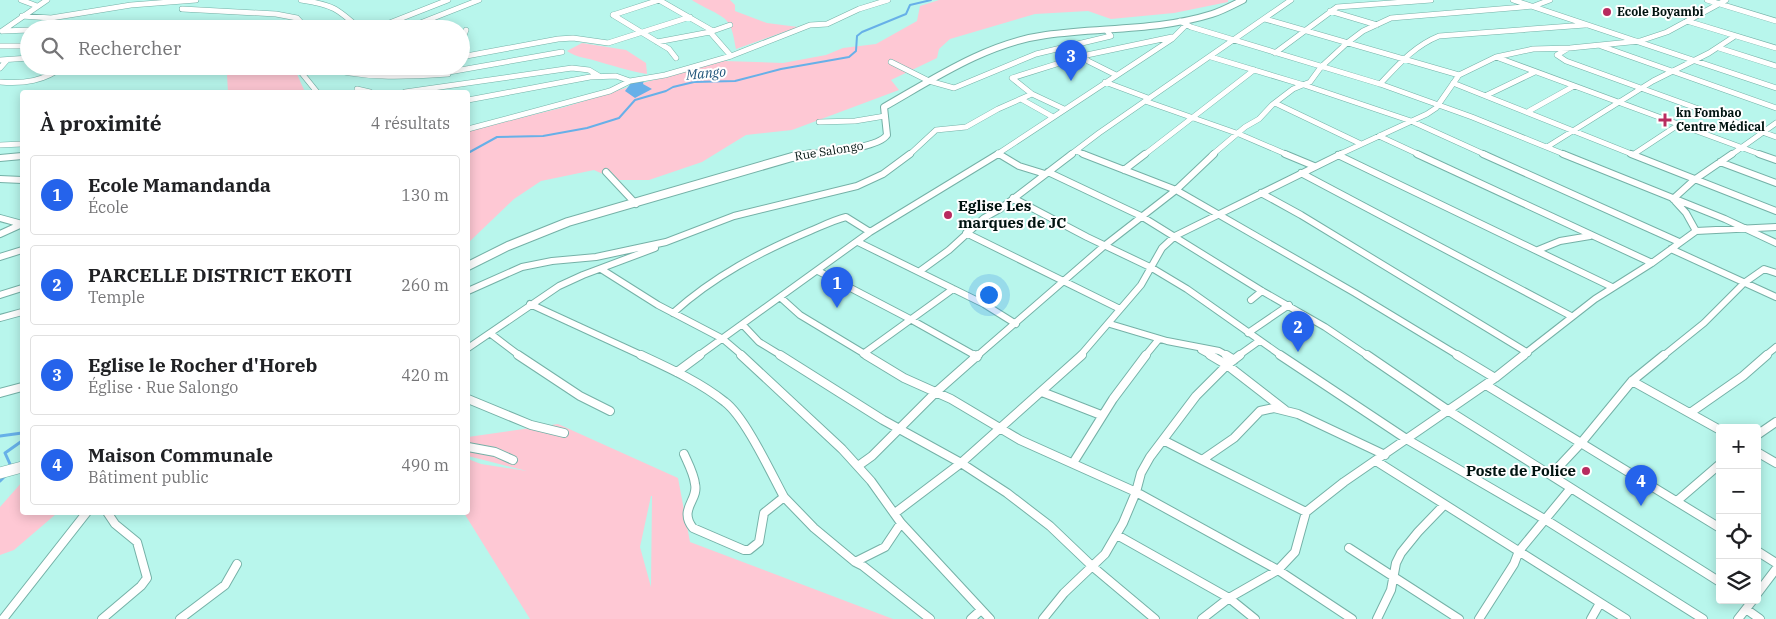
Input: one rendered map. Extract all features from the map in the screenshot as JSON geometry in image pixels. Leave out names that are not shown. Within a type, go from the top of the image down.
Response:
[{"type":"street","points":[[21,0],[37,6]]},
{"type":"street","points":[[1,30],[47,0]]},
{"type":"street","points":[[22,16],[51,18],[131,4],[196,0]]},
{"type":"street","points":[[301,0],[320,2],[338,9],[350,20]]},
{"type":"street","points":[[397,20],[448,0]]},
{"type":"street","points":[[428,20],[479,0]]},
{"type":"street","points":[[676,58],[674,53],[613,14],[659,0],[712,31],[731,56]]},
{"type":"street","points":[[470,128],[610,91],[630,80],[666,74],[731,56],[770,42],[810,24],[827,24],[859,9],[888,0]]},
{"type":"street","points":[[819,122],[855,121],[885,116],[883,110],[886,106],[929,80],[974,57],[1008,45],[1045,35],[1183,23],[1212,14],[1243,0]]},
{"type":"street","points":[[920,271],[949,250],[966,233],[1147,99],[1211,57],[1291,0]]},
{"type":"street","points":[[1275,52],[1303,30],[1340,7],[1431,0]]},
{"type":"street","points":[[1513,0],[1776,88]]},
{"type":"street","points":[[858,466],[872,456],[935,393],[1104,246],[1176,190],[1206,160],[1286,96],[1292,89],[1310,82],[1321,68],[1347,43],[1362,32],[1391,18],[1534,6],[1550,0]]},
{"type":"street","points":[[1707,0],[1775,19]]},
{"type":"street","points":[[895,513],[961,463],[1084,353],[1141,285],[1162,248],[1176,236],[1314,166],[1427,114],[1438,105],[1459,75],[1496,57],[1533,49],[1640,42],[1667,32],[1726,0]]},
{"type":"street","points":[[182,9],[276,14],[299,20]]},
{"type":"street","points":[[1330,12],[1377,25]]},
{"type":"street","points":[[470,55],[558,39],[573,38],[608,42],[690,17]]},
{"type":"street","points":[[1265,19],[1459,75]]},
{"type":"street","points":[[1687,22],[1776,48]]},
{"type":"street","points":[[677,372],[870,232],[998,153],[1176,36],[1183,23]]},
{"type":"street","points":[[1183,23],[1321,68],[1380,84],[1438,105],[1547,146],[1776,243]]},
{"type":"street","points":[[657,42],[712,31],[730,25]]},
{"type":"street","points":[[1380,84],[1427,39],[1441,35],[1591,25]]},
{"type":"street","points":[[1,30],[20,30]]},
{"type":"street","points":[[891,62],[929,80],[954,88],[1036,54],[1111,36],[1107,31]]},
{"type":"street","points":[[1064,109],[1032,94],[1012,78],[1083,56],[1176,36]]},
{"type":"street","points":[[1547,146],[1671,70],[1719,48],[1735,36]]},
{"type":"street","points":[[1768,46],[1776,44]]},
{"type":"street","points":[[1599,45],[1776,108]]},
{"type":"street","points":[[0,46],[20,46]]},
{"type":"street","points":[[1570,48],[1557,55],[1566,61],[1776,137]]},
{"type":"street","points":[[1719,48],[1776,66]]},
{"type":"street","points":[[470,69],[562,52]]},
{"type":"street","points":[[1083,56],[1089,62],[1116,75]]},
{"type":"street","points":[[1211,57],[1304,85],[1411,121],[1679,242]]},
{"type":"street","points":[[1496,57],[1776,160]]},
{"type":"street","points":[[0,60],[20,59]]},
{"type":"street","points":[[0,68],[7,60]]},
{"type":"street","points":[[439,90],[572,68],[589,70],[599,76]]},
{"type":"street","points":[[1124,170],[1254,70]]},
{"type":"street","points":[[1487,95],[1535,72]]},
{"type":"street","points":[[0,82],[40,81],[53,75]]},
{"type":"street","points":[[303,75],[315,90]]},
{"type":"street","points":[[354,75],[389,78],[424,75]]},
{"type":"street","points":[[439,90],[447,75]]},
{"type":"street","points":[[470,100],[599,76],[616,76],[630,80]]},
{"type":"street","points":[[1105,82],[1239,134],[1314,166]]},
{"type":"street","points":[[1453,83],[1529,111],[1776,211]]},
{"type":"street","points":[[1529,111],[1574,86]]},
{"type":"street","points":[[470,347],[491,334],[530,304],[573,279],[734,216],[857,186],[883,174],[901,162],[936,130],[966,127],[1032,94]]},
{"type":"street","points":[[1021,99],[1053,117]]},
{"type":"street","points":[[1275,103],[1361,144]]},
{"type":"street","name":"Rue Salongo","points":[[470,265],[544,231],[590,215],[636,204],[792,156],[872,144],[884,139],[887,135],[885,116]]},
{"type":"street","points":[[1673,199],[1695,178],[1741,148],[1760,131],[1776,123]]},
{"type":"street","points":[[1634,154],[1678,125]]},
{"type":"street","points":[[1378,136],[1652,263]]},
{"type":"street","points":[[0,145],[20,144]]},
{"type":"street","points":[[1076,151],[1176,190],[1220,214],[1496,378]]},
{"type":"street","points":[[998,153],[1020,166],[1046,173],[1141,216],[1176,236],[1262,291],[1325,327],[1449,411],[1716,579]]},
{"type":"street","points":[[1338,155],[1612,287]]},
{"type":"street","points":[[0,158],[20,156]]},
{"type":"street","points":[[1720,162],[1776,183]]},
{"type":"street","points":[[606,172],[636,204]]},
{"type":"street","points":[[1301,173],[1572,316]]},
{"type":"street","points":[[0,179],[20,180]]},
{"type":"street","points":[[1260,194],[1326,229],[1528,353]]},
{"type":"street","points":[[1013,198],[1104,246],[1152,268],[1187,289],[1259,341],[1408,440],[1546,520],[1704,619]]},
{"type":"street","points":[[1673,199],[1686,213],[1696,231]]},
{"type":"street","points":[[673,313],[683,303],[728,270],[781,242],[846,217],[870,232]]},
{"type":"street","points":[[0,218],[20,223]]},
{"type":"street","points":[[0,234],[20,225]]},
{"type":"street","points":[[1202,619],[1229,598],[1278,570],[1295,552],[1306,512],[1344,482],[1496,378],[1572,316],[1612,287],[1652,263],[1696,231],[1776,227]]},
{"type":"street","points":[[966,233],[1120,309]]},
{"type":"street","points":[[1538,250],[1560,241],[1585,236],[1594,237]]},
{"type":"street","points":[[470,289],[522,268],[552,261],[596,257],[666,242]]},
{"type":"street","points":[[858,242],[984,304],[1016,324]]},
{"type":"street","points":[[1671,249],[1776,297]]},
{"type":"street","points":[[0,257],[20,251]]},
{"type":"street","points":[[600,269],[673,313],[723,339],[768,379],[858,466],[901,523],[990,619]]},
{"type":"street","points":[[1551,475],[1581,443],[1632,381],[1704,323],[1744,283],[1764,269],[1776,273]]},
{"type":"street","points":[[818,271],[978,357]]},
{"type":"street","points":[[0,295],[20,289]]},
{"type":"street","points":[[863,354],[953,289]]},
{"type":"street","points":[[1251,300],[1262,291]]},
{"type":"street","points":[[780,298],[800,315],[904,378],[951,399],[1020,440],[1136,492],[1278,570],[1352,619]]},
{"type":"street","points":[[530,304],[677,372],[726,402],[738,415],[784,497],[814,528],[854,562],[866,569],[930,619]]},
{"type":"street","points":[[1248,333],[1289,305]]},
{"type":"street","points":[[0,318],[20,313]]},
{"type":"street","points":[[1110,324],[1159,339],[1198,348],[1230,362],[1285,410]]},
{"type":"street","points":[[743,325],[759,342],[883,420],[961,463],[1007,493],[1050,526],[1093,567],[1155,619]]},
{"type":"street","points":[[491,334],[505,348],[593,404],[610,411]]},
{"type":"street","points":[[1073,463],[1101,415],[1134,368],[1159,339]]},
{"type":"street","points":[[1043,619],[1064,593],[1105,554],[1136,492],[1141,473],[1196,396],[1230,362],[1259,341]]},
{"type":"street","points":[[1690,413],[1743,376],[1776,347]]},
{"type":"street","points":[[1632,381],[1716,428]]},
{"type":"street","points":[[1486,385],[1716,525]]},
{"type":"street","points":[[0,393],[20,388]]},
{"type":"street","points":[[1042,392],[1101,415]]},
{"type":"street","points":[[470,400],[531,425],[564,433]]},
{"type":"street","points":[[1202,460],[1234,438],[1260,411],[1274,408],[1285,410],[1341,432],[1385,454]]},
{"type":"street","points":[[1761,432],[1776,422]]},
{"type":"street","points":[[1163,440],[1306,512]]},
{"type":"street","points":[[470,448],[495,452],[512,460]]},
{"type":"street","points":[[684,454],[696,484],[686,517],[687,522],[693,528],[744,550],[750,550],[759,542],[761,516],[772,504],[784,497]]},
{"type":"street","points":[[1761,454],[1776,463]]},
{"type":"street","points":[[1376,461],[1626,619]]},
{"type":"street","points":[[1677,501],[1716,467]]},
{"type":"street","points":[[0,473],[20,468]]},
{"type":"street","points":[[1479,619],[1514,564],[1519,551],[1571,488]]},
{"type":"street","points":[[1377,619],[1386,604],[1395,578],[1396,564],[1400,555],[1412,538],[1444,505]]},
{"type":"street","points":[[3,619],[86,515]]},
{"type":"street","points":[[102,619],[141,586],[147,578],[137,542],[115,524],[109,515]]},
{"type":"street","points":[[854,562],[885,548],[901,523]]},
{"type":"street","points":[[1116,535],[1229,598],[1255,619]]},
{"type":"street","points":[[1349,548],[1458,619]]},
{"type":"street","points":[[1761,554],[1776,563]]},
{"type":"street","points":[[180,619],[192,616],[226,585],[237,564]]},
{"type":"street","points":[[1761,590],[1775,574]]},
{"type":"street","points":[[1591,619],[1600,603]]},
{"type":"street","points":[[1738,619],[1749,604]]},
{"type":"street","points":[[1752,604],[1760,619]]},
{"type":"street","points":[[970,619],[981,610]]},
{"type":"shaded area","points":[[692,0],[730,0],[735,5],[735,11],[767,23],[798,27],[736,49],[732,30],[726,20]]},
{"type":"shaded area","points":[[939,0],[1228,0],[1228,2],[1174,13],[1111,19],[1088,11],[1035,14],[950,39],[939,49],[937,58],[891,80],[899,90],[792,130],[746,135],[702,162],[649,180],[616,180],[594,170],[541,181],[514,199],[470,241],[470,131],[565,107],[635,85],[724,61],[783,63],[826,55],[843,48],[876,44],[917,21],[920,6]]},
{"type":"shaded area","points":[[582,43],[626,50],[646,63],[647,74],[579,57],[567,51]]},
{"type":"shaded area","points":[[227,75],[297,75],[304,90],[228,90]]},
{"type":"shaded area","points":[[558,424],[678,478],[690,542],[893,619],[530,619],[465,515],[470,515],[470,460],[481,464],[527,471],[470,457],[470,437]],"holes":[[[652,496],[651,587],[640,547]]]},
{"type":"shaded area","points":[[20,484],[20,515],[55,515],[14,550],[0,555],[0,507]]},
{"type":"water","points":[[644,80],[643,84],[652,89],[635,98],[625,91],[631,83]]},
{"type":"waterway","name":"Mango","points":[[470,152],[497,137],[543,136],[587,128],[619,118],[635,100],[666,91],[673,87],[694,82],[735,81],[781,69],[849,57],[856,51],[857,36],[862,32],[906,14],[910,5],[931,0]]},
{"type":"waterway","name":"Mango","points":[[0,436],[20,433]]},
{"type":"waterway","points":[[9,468],[10,464],[5,453],[20,442]]},
{"type":"waterway","points":[[0,481],[6,475]]},
{"type":"place","name":"Ecole Boyambi","points":[[1607,12]]},
{"type":"place","name":"Eglise le Rocher d'Horeb","points":[[1071,81]]},
{"type":"place","name":"kn Fombao Centre Médical","points":[[1665,120]]},
{"type":"place","name":"Eglise Les marques de JC","points":[[948,215]]},
{"type":"place","name":"Ecole Mamandanda","points":[[837,308]]},
{"type":"place","name":"PARCELLE DISTRICT EKOTI","points":[[1298,352]]},
{"type":"place","name":"Poste de Police","points":[[1586,471]]},
{"type":"place","name":"Maison Communale","points":[[1641,506]]}]
